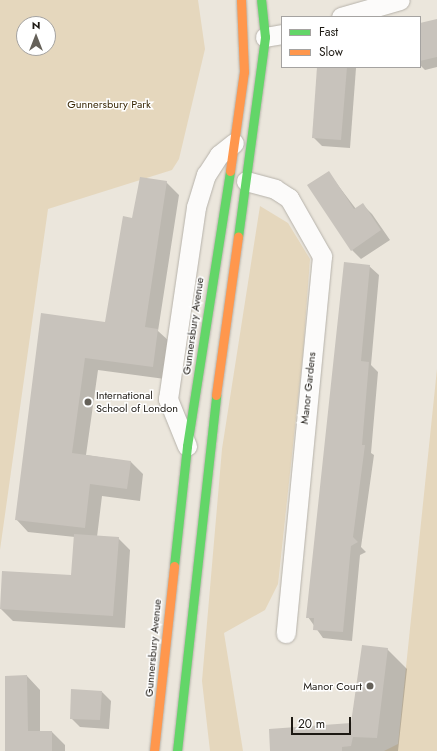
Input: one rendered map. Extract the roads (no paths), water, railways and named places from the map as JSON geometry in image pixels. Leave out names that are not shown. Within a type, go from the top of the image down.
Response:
[{"type":"highway","name":"Gunnersbury Avenue","points":[[154,751],[187,446],[244,72],[241,0]]},
{"type":"highway","points":[[177,751],[186,649],[246,181],[273,35],[262,0]]},
{"type":"street","points":[[344,16],[400,0]]},
{"type":"street","points":[[187,446],[168,399],[196,207],[206,175],[219,155],[234,143]]},
{"type":"street","name":"Manor Gardens","points":[[246,181],[275,189],[289,198],[322,256],[286,633]]},
{"type":"place","name":"International School of London","points":[[88,402]]},
{"type":"place","name":"Manor Court","points":[[370,686]]},
{"type":"park label","name":"Gunnersbury Park","points":[[109,104]]}]
